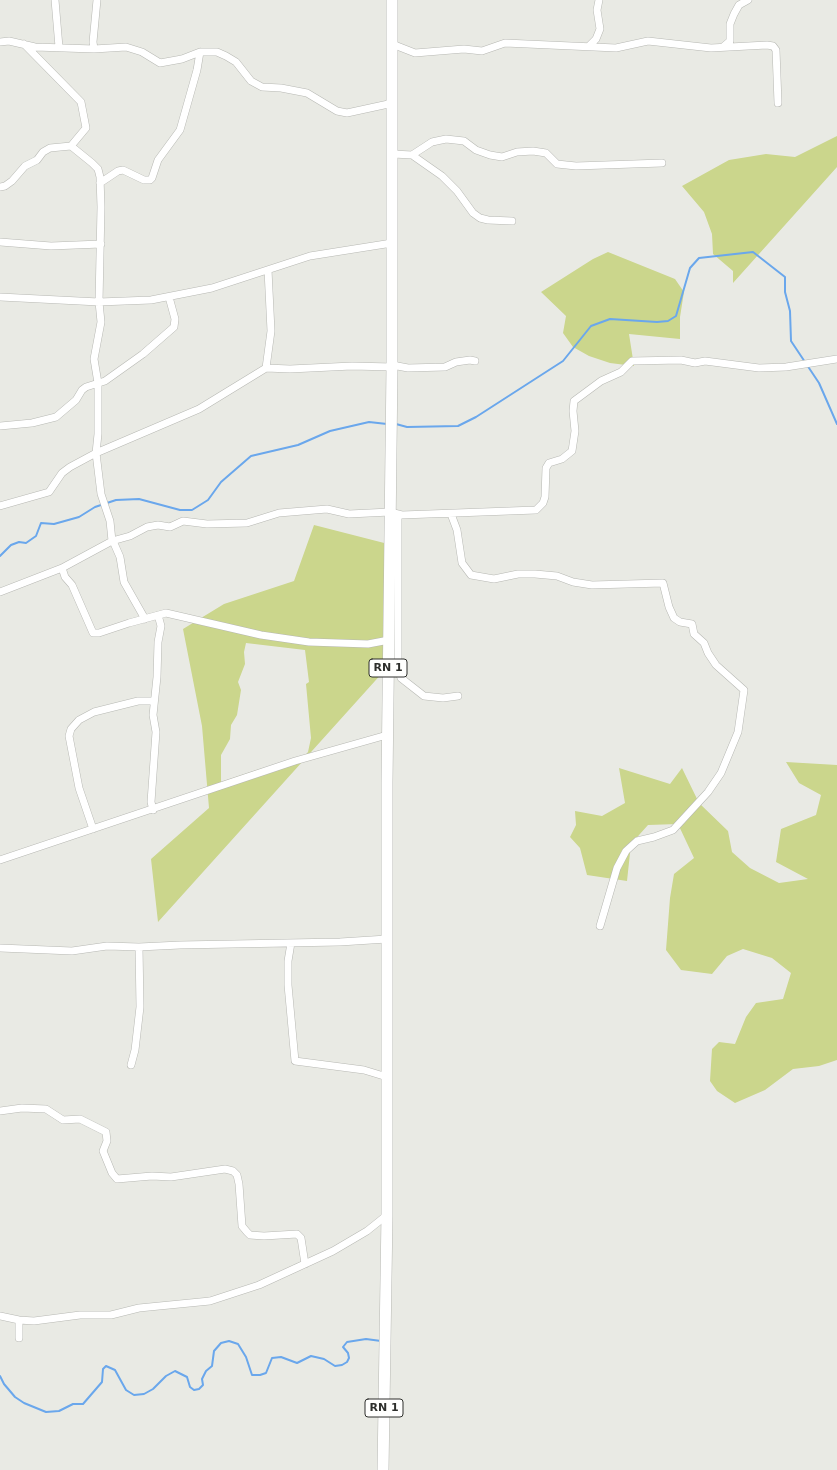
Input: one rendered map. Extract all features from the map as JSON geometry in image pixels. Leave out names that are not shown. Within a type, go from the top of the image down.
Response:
[{"type":"main road","name":"RN 1","points":[[383,1470],[387,1215],[387,735],[394,513],[392,366],[392,0]]},
{"type":"street","points":[[55,0],[59,47]]},
{"type":"street","points":[[94,49],[93,42],[97,0]]},
{"type":"street","points":[[590,46],[596,39],[600,29],[597,10],[599,0]]},
{"type":"street","points":[[723,47],[730,40],[730,24],[734,14],[739,5],[748,0]]},
{"type":"street","points":[[0,42],[9,41],[24,44],[94,49],[126,47],[142,52],[160,63],[182,59],[200,52],[217,52],[236,62],[251,81],[262,87],[281,88],[307,93],[337,111],[347,113],[393,103]]},
{"type":"street","points":[[392,44],[415,53],[464,49],[482,50],[505,43],[616,48],[648,41],[723,47],[751,44],[773,46],[776,50],[778,66],[778,103]]},
{"type":"street","points":[[24,44],[83,106],[86,128],[70,146]]},
{"type":"street","points":[[100,183],[118,171],[123,170],[144,180],[150,180],[152,178],[158,160],[180,130],[197,70],[200,52]]},
{"type":"street","points":[[412,155],[432,142],[446,139],[464,141],[476,150],[502,157],[517,152],[533,151],[546,154],[557,164],[576,166],[662,163]]},
{"type":"street","points":[[0,187],[5,186],[12,181],[25,166],[33,163],[43,152],[50,148],[70,146],[84,155],[98,169],[100,183],[101,244],[99,302],[101,322],[94,359],[98,383],[98,434],[96,453],[101,494],[110,521],[113,541],[120,557],[124,582],[145,619]]},
{"type":"street","points":[[392,154],[412,155],[442,176],[457,191],[473,213],[480,218],[512,222]]},
{"type":"street","points":[[0,242],[52,246],[101,244]]},
{"type":"street","points":[[2,299],[126,302],[169,297],[212,288],[310,256],[392,243]]},
{"type":"street","points":[[266,368],[266,359],[271,331],[268,270]]},
{"type":"street","points":[[0,426],[32,423],[56,417],[76,400],[82,390],[86,387],[105,381],[144,354],[174,327],[175,319],[169,297]]},
{"type":"street","points":[[0,592],[62,568],[113,541],[130,536],[147,527],[158,525],[170,528],[183,521],[207,524],[247,523],[279,513],[315,510],[327,510],[349,514],[394,513],[402,515],[531,511],[539,508],[545,497],[546,468],[549,463],[562,459],[572,451],[575,430],[573,411],[574,401],[601,381],[621,372],[632,361],[705,361],[759,368],[786,367],[837,359]]},
{"type":"street","points":[[0,506],[49,492],[62,473],[70,467],[96,453],[199,409],[266,368],[290,369],[352,366],[392,366],[408,368],[445,367],[456,362],[470,360],[475,361]]},
{"type":"street","points":[[394,513],[398,669],[400,678],[408,686],[424,696],[443,698],[458,696]]},
{"type":"street","points":[[451,514],[456,530],[462,563],[471,575],[494,578],[518,574],[535,574],[557,576],[573,582],[604,585],[663,583],[669,607],[674,618],[680,622],[692,624],[694,634],[704,643],[708,653],[716,665],[744,690],[738,732],[728,761],[719,777],[673,830],[637,841],[626,851],[617,868],[600,926]]},
{"type":"street","points":[[62,568],[65,577],[72,585],[93,633],[99,633],[166,613],[241,631],[309,642],[368,644],[389,640]]},
{"type":"street","points":[[153,810],[151,802],[156,732],[153,715],[158,677],[158,642],[161,626],[158,615]]},
{"type":"street","points":[[94,829],[79,788],[69,736],[71,729],[79,720],[94,712],[138,701],[154,701]]},
{"type":"street","points":[[0,860],[153,810],[295,761],[387,735]]},
{"type":"street","points":[[0,948],[72,951],[106,946],[139,947],[387,939]]},
{"type":"street","points":[[291,943],[288,961],[288,984],[295,1061],[364,1070],[387,1077]]},
{"type":"street","points":[[131,1065],[135,1050],[140,1007],[139,947]]},
{"type":"street","points":[[0,1111],[22,1108],[46,1109],[63,1120],[80,1119],[106,1132],[107,1141],[104,1151],[112,1173],[117,1179],[152,1176],[171,1177],[225,1170],[233,1171],[237,1175],[239,1184],[242,1226],[250,1235],[264,1236],[297,1234],[301,1238],[305,1264]]},
{"type":"street","points":[[0,1316],[19,1320],[111,1315],[140,1308],[210,1301],[259,1286],[334,1251],[360,1235],[387,1215]]},
{"type":"street","points":[[19,1320],[19,1338]]},
{"type":"green space","points":[[837,136],[837,167],[733,283],[733,271],[713,254],[712,234],[704,212],[682,186],[729,160],[766,154],[795,157]]},
{"type":"green space","points":[[608,252],[675,279],[684,292],[680,317],[680,339],[629,334],[634,366],[610,363],[589,356],[573,347],[563,333],[566,316],[541,292],[593,259]]},
{"type":"green space","points":[[314,525],[392,545],[393,661],[158,922],[151,859],[209,808],[202,726],[183,629],[224,604],[294,581]],"holes":[[[246,643],[305,650],[309,682],[306,684],[311,738],[308,752],[300,761],[263,768],[221,782],[221,755],[230,739],[231,725],[237,715],[241,690],[238,682],[245,664],[244,652]]]},
{"type":"green space","points":[[786,762],[837,765],[837,1060],[819,1066],[793,1069],[765,1090],[735,1103],[717,1091],[710,1081],[712,1049],[719,1042],[735,1044],[746,1017],[756,1003],[783,999],[791,973],[772,958],[743,949],[727,956],[712,974],[681,970],[666,950],[670,898],[674,874],[694,858],[678,824],[648,825],[631,844],[627,881],[587,875],[580,848],[570,837],[576,825],[575,811],[602,816],[625,803],[619,768],[670,784],[682,768],[699,803],[728,831],[732,852],[750,868],[779,883],[808,879],[776,862],[781,829],[816,815],[821,795],[799,783]]},
{"type":"waterway","points":[[396,424],[407,427],[458,426],[476,417],[563,361],[591,326],[610,319],[657,322],[668,321],[676,316],[690,268],[699,258],[753,252],[785,277],[785,292],[790,311],[791,341],[819,383],[837,424]]},
{"type":"waterway","points":[[0,556],[11,545],[19,542],[26,543],[36,536],[41,523],[54,524],[79,517],[95,507],[116,500],[139,499],[180,510],[192,510],[208,500],[221,482],[251,456],[298,445],[330,431],[369,422],[387,424]]},
{"type":"waterway","points":[[0,1376],[4,1384],[15,1397],[24,1403],[46,1412],[59,1411],[73,1404],[83,1404],[102,1382],[103,1369],[106,1366],[115,1370],[126,1390],[134,1395],[144,1394],[153,1389],[166,1376],[175,1371],[187,1377],[190,1387],[194,1390],[199,1389],[203,1385],[202,1379],[206,1371],[212,1366],[214,1351],[221,1343],[229,1341],[238,1344],[246,1357],[252,1375],[260,1375],[266,1373],[272,1358],[281,1357],[297,1363],[311,1356],[324,1359],[335,1366],[342,1365],[347,1362],[349,1358],[348,1353],[343,1347],[347,1342],[366,1339],[381,1341]]}]
